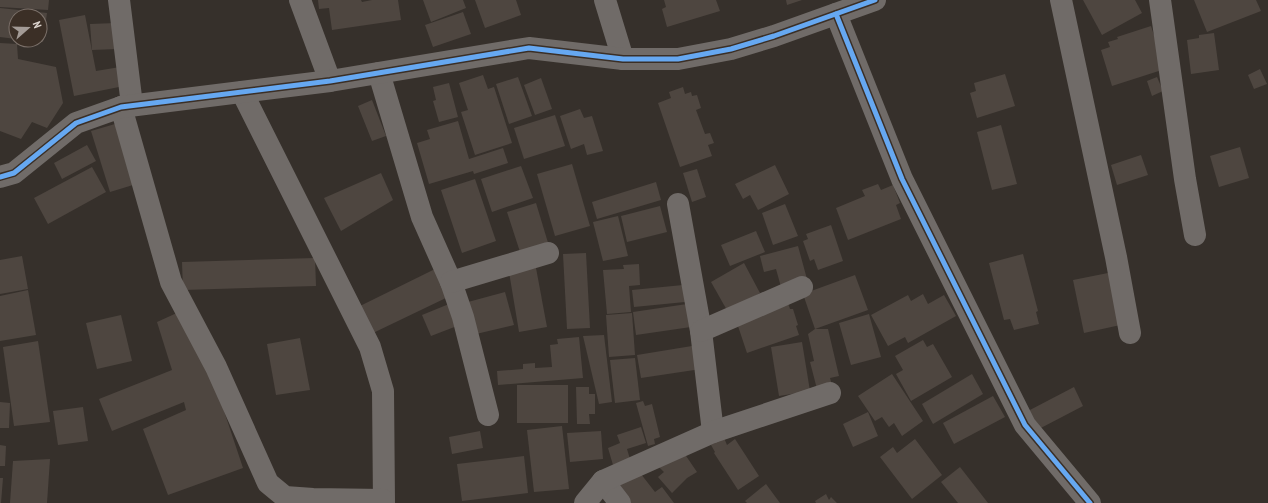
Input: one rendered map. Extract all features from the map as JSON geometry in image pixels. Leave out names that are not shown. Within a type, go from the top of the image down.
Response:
[{"type":"street","points":[[119,0],[126,106],[171,282],[216,367],[268,483],[285,497],[383,501],[384,391],[370,347],[242,92]]},
{"type":"street","points":[[300,0],[330,82]]},
{"type":"street","points":[[605,0],[622,59]]},
{"type":"street","points":[[0,177],[14,173],[76,123],[126,106],[330,82],[529,48],[622,59],[678,59],[731,49],[774,36],[874,0]]},
{"type":"street","points":[[1062,0],[1130,333]]},
{"type":"street","points":[[1160,0],[1195,235]]},
{"type":"street","points":[[836,14],[902,179],[1024,425],[1090,503]]},
{"type":"street","points":[[379,73],[422,217],[451,282],[463,317],[488,415]]},
{"type":"street","points":[[678,204],[701,331],[714,432]]},
{"type":"street","points":[[451,282],[548,253]]},
{"type":"street","points":[[701,331],[802,287]]},
{"type":"street","points":[[585,503],[603,481],[714,432],[830,393]]},
{"type":"street","points":[[603,481],[620,503]]},
{"type":"building","points":[[0,0],[49,0],[48,10],[48,8],[0,7]]},
{"type":"building","points":[[318,0],[361,0],[362,2],[372,0],[398,0],[401,20],[332,30],[329,8],[319,9]]},
{"type":"building","points":[[423,0],[463,0],[466,8],[431,22]]},
{"type":"building","points":[[475,0],[516,0],[521,15],[485,28]]},
{"type":"building","points":[[664,0],[716,0],[720,11],[667,27],[662,9],[666,7]]},
{"type":"building","points":[[786,0],[802,0],[787,5]]},
{"type":"building","points":[[1083,0],[1135,0],[1142,13],[1102,35]]},
{"type":"building","points":[[1194,0],[1256,0],[1261,11],[1207,32]]},
{"type":"building","points":[[0,8],[8,9],[8,38],[0,37]]},
{"type":"building","points":[[463,12],[471,34],[433,47],[425,25]]},
{"type":"building","points":[[85,15],[96,71],[120,67],[124,86],[74,96],[59,20]]},
{"type":"building","points":[[116,23],[117,49],[92,50],[90,24]]},
{"type":"building","points":[[1151,26],[1165,69],[1112,86],[1101,50],[1110,47],[1108,42],[1118,39],[1117,37]]},
{"type":"building","points":[[1214,33],[1219,70],[1191,74],[1187,40],[1199,38],[1199,35]]},
{"type":"building","points":[[0,43],[8,43],[8,48],[17,48],[18,59],[56,67],[63,103],[47,128],[32,122],[21,139],[0,131]]},
{"type":"building","points":[[1260,69],[1267,84],[1254,89],[1248,75]]},
{"type":"building","points":[[1005,74],[1015,106],[977,118],[970,93],[976,91],[974,83]]},
{"type":"building","points":[[483,75],[488,89],[494,87],[512,143],[475,155],[461,112],[468,110],[459,83]]},
{"type":"building","points":[[518,77],[532,116],[509,124],[496,84]]},
{"type":"building","points":[[1157,77],[1163,91],[1152,96],[1147,81]]},
{"type":"building","points":[[541,78],[552,109],[535,115],[524,85]]},
{"type":"building","points":[[449,83],[458,117],[439,122],[433,101],[436,100],[433,87]]},
{"type":"building","points":[[683,87],[685,94],[691,92],[692,96],[697,95],[701,108],[696,110],[705,134],[710,133],[714,143],[708,145],[712,156],[680,167],[658,103],[671,98],[669,92]]},
{"type":"building","points":[[372,100],[386,136],[372,141],[358,106]]},
{"type":"building","points":[[580,109],[584,118],[592,116],[603,151],[587,155],[584,144],[571,149],[560,116]]},
{"type":"building","points":[[555,115],[565,146],[524,159],[514,128]]},
{"type":"building","points":[[458,121],[469,159],[503,148],[508,163],[474,174],[473,171],[429,184],[417,143],[430,139],[427,130]]},
{"type":"building","points":[[115,124],[133,185],[110,192],[91,131]]},
{"type":"building","points":[[1001,125],[1017,184],[992,190],[977,132]]},
{"type":"building","points":[[87,145],[96,161],[62,179],[54,163]]},
{"type":"building","points":[[1240,147],[1249,178],[1219,187],[1210,156]]},
{"type":"building","points":[[1141,155],[1148,175],[1117,185],[1111,165]]},
{"type":"building","points":[[572,164],[590,226],[555,236],[537,174]]},
{"type":"building","points":[[775,165],[789,194],[758,210],[750,195],[743,199],[735,184]]},
{"type":"building","points":[[521,166],[533,198],[492,212],[481,179]]},
{"type":"building","points":[[92,167],[106,192],[48,224],[34,198]]},
{"type":"building","points":[[697,169],[706,197],[692,202],[683,173]]},
{"type":"building","points":[[381,173],[393,200],[341,231],[324,198]]},
{"type":"building","points":[[475,179],[496,241],[462,253],[441,190]]},
{"type":"building","points":[[656,182],[661,200],[597,219],[592,202]]},
{"type":"building","points":[[878,184],[881,190],[893,185],[900,203],[896,205],[901,219],[848,240],[836,208],[865,196],[862,190]]},
{"type":"building","points":[[536,203],[549,246],[521,255],[507,212]]},
{"type":"building","points":[[785,204],[798,236],[773,245],[762,213]]},
{"type":"building","points":[[660,206],[667,232],[627,242],[621,216]]},
{"type":"building","points":[[618,216],[628,256],[603,261],[593,222]]},
{"type":"building","points":[[831,225],[843,261],[818,270],[814,259],[810,261],[803,241],[808,239],[806,234]]},
{"type":"building","points":[[756,231],[765,252],[730,266],[721,245]]},
{"type":"building","points":[[798,246],[807,279],[781,287],[776,269],[764,272],[760,256]]},
{"type":"building","points":[[586,253],[590,328],[567,329],[563,254]]},
{"type":"building","points":[[1023,254],[1038,311],[1036,312],[1039,324],[1014,330],[1010,319],[1004,320],[989,263]]},
{"type":"building","points":[[22,256],[28,289],[0,294],[0,260]]},
{"type":"building","points":[[315,258],[316,286],[183,290],[182,262]]},
{"type":"building","points":[[744,263],[760,293],[728,312],[711,282]]},
{"type":"building","points":[[639,264],[640,285],[629,286],[631,312],[607,314],[603,270],[624,269],[623,265]]},
{"type":"building","points":[[536,268],[547,327],[519,332],[509,272]]},
{"type":"building","points":[[435,269],[448,297],[373,333],[360,306]]},
{"type":"building","points":[[1113,272],[1125,324],[1084,333],[1073,280]]},
{"type":"building","points":[[855,275],[868,310],[815,329],[803,294]]},
{"type":"building","points":[[683,285],[685,302],[634,307],[632,290]]},
{"type":"building","points":[[28,290],[36,335],[0,341],[0,296]]},
{"type":"building","points":[[505,292],[514,325],[476,334],[468,302]]},
{"type":"building","points":[[923,294],[928,304],[944,295],[956,316],[908,343],[905,337],[888,346],[871,315],[908,295],[911,301]]},
{"type":"building","points":[[788,303],[790,309],[793,309],[798,325],[796,326],[799,335],[747,353],[737,323]]},
{"type":"building","points":[[449,304],[457,326],[431,336],[422,315]]},
{"type":"building","points":[[687,304],[691,327],[636,335],[633,312]]},
{"type":"building","points":[[179,312],[218,393],[243,468],[168,495],[143,429],[186,410],[184,402],[112,431],[99,399],[172,370],[157,322]]},
{"type":"building","points":[[632,313],[635,355],[609,357],[606,315]]},
{"type":"building","points":[[869,314],[881,357],[851,365],[839,323]]},
{"type":"building","points":[[121,315],[132,361],[97,369],[86,323]]},
{"type":"building","points":[[815,329],[828,329],[839,376],[830,378],[832,385],[817,389],[810,362],[814,361],[808,334]]},
{"type":"building","points":[[604,335],[612,402],[599,404],[583,336]]},
{"type":"building","points":[[579,337],[583,378],[498,385],[497,371],[523,369],[523,364],[535,363],[535,368],[552,367],[550,345],[558,344],[557,339]]},
{"type":"building","points":[[300,338],[310,390],[276,395],[267,344]]},
{"type":"building","points":[[923,340],[927,347],[933,344],[952,377],[911,401],[896,374],[903,370],[895,356]]},
{"type":"building","points":[[38,341],[50,422],[14,426],[3,347]]},
{"type":"building","points":[[802,342],[810,391],[779,396],[771,347]]},
{"type":"building","points":[[698,345],[701,369],[641,378],[637,355]]},
{"type":"building","points":[[635,358],[640,400],[615,403],[610,360]]},
{"type":"building","points":[[892,374],[923,421],[902,436],[894,423],[889,427],[882,417],[875,421],[858,396]]},
{"type":"building","points":[[972,374],[983,394],[933,424],[922,404]]},
{"type":"building","points":[[517,385],[568,385],[568,423],[517,423]]},
{"type":"building","points":[[576,387],[589,387],[589,394],[595,394],[595,414],[589,414],[590,424],[577,424]]},
{"type":"building","points":[[1074,387],[1083,406],[1037,430],[1028,411]]},
{"type":"building","points":[[993,396],[1005,417],[954,444],[943,423]]},
{"type":"building","points":[[643,401],[645,406],[652,404],[660,437],[654,439],[655,444],[648,446],[636,403]]},
{"type":"building","points":[[0,402],[10,403],[9,428],[0,428]]},
{"type":"building","points":[[83,407],[88,441],[58,445],[53,411]]},
{"type":"building","points":[[868,412],[878,436],[853,447],[843,424]]},
{"type":"building","points":[[562,426],[569,489],[534,492],[527,430]]},
{"type":"building","points":[[641,427],[646,443],[627,449],[630,459],[613,465],[608,448],[620,443],[617,435]]},
{"type":"building","points":[[480,431],[483,448],[452,454],[449,437]]},
{"type":"building","points":[[601,431],[603,459],[570,462],[567,433]]},
{"type":"building","points":[[724,438],[727,445],[735,439],[759,476],[738,490],[714,453],[715,452],[711,445]]},
{"type":"building","points":[[915,439],[942,475],[912,499],[880,457],[893,447],[897,453]]},
{"type":"building","points":[[0,445],[6,446],[5,466],[0,466]]},
{"type":"building","points":[[684,453],[697,472],[687,478],[672,493],[658,477],[664,472],[658,466]]},
{"type":"building","points":[[524,456],[528,493],[462,501],[457,464]]},
{"type":"building","points":[[50,459],[47,503],[10,503],[13,461]]},
{"type":"building","points":[[960,467],[988,503],[958,503],[941,482]]},
{"type":"building","points":[[637,469],[655,492],[662,487],[674,503],[628,503],[615,486]]},
{"type":"building","points":[[0,478],[3,478],[1,503],[0,503]]},
{"type":"building","points":[[766,484],[780,503],[747,503],[745,501]]},
{"type":"building","points":[[826,494],[829,500],[831,497],[837,503],[816,503],[815,501]]},
{"type":"cycle path","points":[[0,177],[14,173],[76,123],[121,107],[330,81],[529,48],[623,59],[678,59],[731,49],[774,36],[875,0]]},
{"type":"cycle path","points":[[836,14],[902,179],[1025,425],[1090,503]]}]
